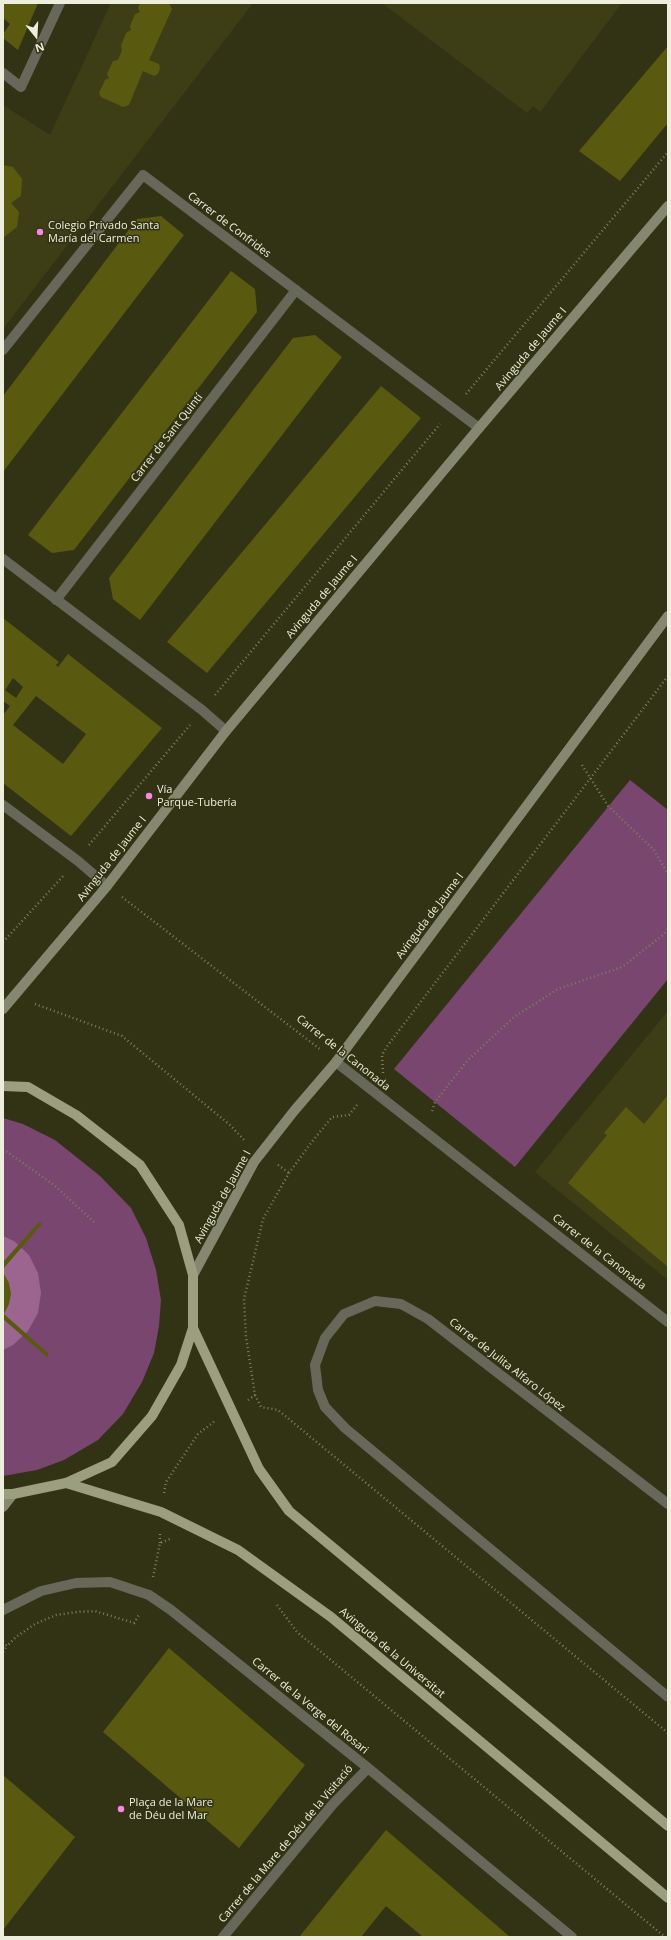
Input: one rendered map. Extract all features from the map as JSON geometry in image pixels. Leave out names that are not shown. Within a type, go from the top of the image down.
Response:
[{"type":"main road","name":"Avinguda de Jaume I","points":[[3,1009],[107,886],[226,731],[479,428],[668,206]]},
{"type":"main road","name":"Avinguda de Jaume I","points":[[193,1276],[254,1162],[294,1111],[336,1062],[668,616]]},
{"type":"main road","points":[[3,1086],[28,1087],[76,1115],[140,1165],[179,1225],[193,1276],[193,1328],[181,1365],[152,1416],[112,1462],[66,1482],[8,1494],[3,1507]]},
{"type":"main road","points":[[193,1328],[259,1469],[289,1511],[668,1826]]},
{"type":"main road","name":"Avinguda de la Universitat","points":[[66,1482],[161,1512],[238,1550],[330,1617],[668,1898]]},
{"type":"street","points":[[3,73],[21,87],[60,3]]},
{"type":"street","name":"Carrer de Confrides","points":[[3,350],[143,176],[479,428]]},
{"type":"street","name":"Carrer de Sant Quintí","points":[[56,600],[296,290]]},
{"type":"street","points":[[3,559],[202,710],[226,731]]},
{"type":"street","points":[[3,805],[78,861],[107,886]]},
{"type":"street","name":"Carrer de la Canonada","points":[[336,1062],[668,1322]]},
{"type":"street","name":"Carrer de Julita Alfaro López","points":[[668,1504],[428,1319],[401,1304],[375,1301],[344,1314],[325,1338],[315,1365],[318,1390],[325,1407],[345,1428],[668,1697]]},
{"type":"street","name":"Carrer de la Verge del Rosari","points":[[3,1610],[41,1591],[76,1583],[110,1582],[149,1595],[171,1610],[368,1768],[572,1937]]},
{"type":"street","name":"Carrer de la Mare de Déu de la Visitació","points":[[223,1937],[333,1804],[368,1768]]},
{"type":"path","points":[[3,942],[78,861],[202,710],[668,152]]},
{"type":"path","points":[[572,745],[590,780],[608,806],[654,850],[668,874]]},
{"type":"path","points":[[664,868],[668,869]]},
{"type":"path","name":"Carrer de la Canonada","points":[[107,886],[336,1062]]},
{"type":"path","points":[[425,1131],[435,1102],[468,1060],[514,1017],[558,989],[622,967],[663,936],[668,929]]},
{"type":"path","points":[[17,993],[26,1001],[122,1036],[230,1125],[248,1144]]},
{"type":"path","points":[[3,1149],[54,1185],[94,1222]]},
{"type":"path","points":[[255,1396],[261,1406],[278,1410],[284,1414],[668,1733]]},
{"type":"path","points":[[3,1652],[16,1636],[35,1624],[63,1614],[95,1611],[134,1623],[149,1595],[160,1543],[173,1538]]},
{"type":"path","points":[[275,1601],[297,1632],[664,1937]]},
{"type":"path","points":[[3,1642],[7,1646]]},
{"type":"shaded area","name":"Colegio Privado Santa María del Carmen","points":[[111,3],[253,3],[3,329],[3,105],[50,135]]},
{"type":"shaded area","points":[[382,3],[622,3],[540,112],[533,106],[527,113]]},
{"type":"shaded area","points":[[630,780],[668,810],[668,979],[515,1167],[394,1069]]},
{"type":"shaded area","points":[[668,1011],[668,1280],[535,1172]]},
{"type":"shaded area","points":[[3,1118],[23,1124],[55,1140],[100,1176],[131,1208],[146,1238],[156,1270],[161,1300],[159,1326],[154,1353],[142,1382],[123,1414],[98,1440],[64,1460],[37,1470],[3,1476]]},
{"type":"shaded area","points":[[3,1236],[14,1241],[29,1255],[38,1273],[41,1293],[38,1313],[28,1331],[13,1345],[3,1350]]},
{"type":"building","points":[[3,3],[38,3],[18,50],[3,38],[3,34],[10,24],[3,18]]},
{"type":"building","points":[[140,3],[169,3],[172,9],[149,60],[159,64],[160,68],[158,74],[154,76],[143,71],[129,105],[123,107],[101,97],[99,93],[105,80],[109,78],[107,74],[113,61],[118,60],[122,50],[121,46],[126,33],[131,30],[130,26],[135,14],[140,12],[138,8]]},
{"type":"building","points":[[668,46],[668,123],[620,181],[579,151]]},
{"type":"building","points":[[3,165],[13,167],[22,179],[21,196],[11,203],[19,212],[17,227],[3,238]]},
{"type":"building","points":[[161,216],[184,235],[3,472],[3,396],[137,219]]},
{"type":"building","points":[[231,271],[255,289],[257,312],[74,550],[52,553],[28,535]]},
{"type":"building","points":[[315,335],[342,357],[140,620],[113,599],[109,578],[293,338]]},
{"type":"building","points":[[381,386],[421,418],[207,673],[167,642]]},
{"type":"building","points":[[3,618],[59,662],[56,665],[58,667],[68,654],[162,728],[71,836],[3,783],[3,715],[10,706],[3,701]],"holes":[[[13,678],[23,687],[16,698],[5,690]],[[36,696],[86,734],[63,764],[13,725]]]},
{"type":"building","points":[[668,1095],[668,1267],[568,1183],[607,1135],[604,1133],[626,1107],[644,1124]]},
{"type":"building","points":[[39,1222],[42,1224],[3,1269],[3,1262]]},
{"type":"building","points":[[3,1272],[9,1283],[11,1294],[9,1304],[4,1314],[49,1354],[47,1357],[3,1319]]},
{"type":"building","points":[[169,1648],[305,1765],[239,1848],[103,1732]]},
{"type":"building","points":[[3,1775],[75,1837],[3,1930]]},
{"type":"building","points":[[386,1830],[510,1937],[423,1937],[386,1906],[361,1937],[299,1937]]},
{"type":"place","name":"Colegio Privado Santa María del Carmen","points":[[40,232]]},
{"type":"place","name":"Vía Parque-Tubería","points":[[149,796]]},
{"type":"place","name":"Plaça de la Mare de Déu del Mar","points":[[121,1809]]}]
